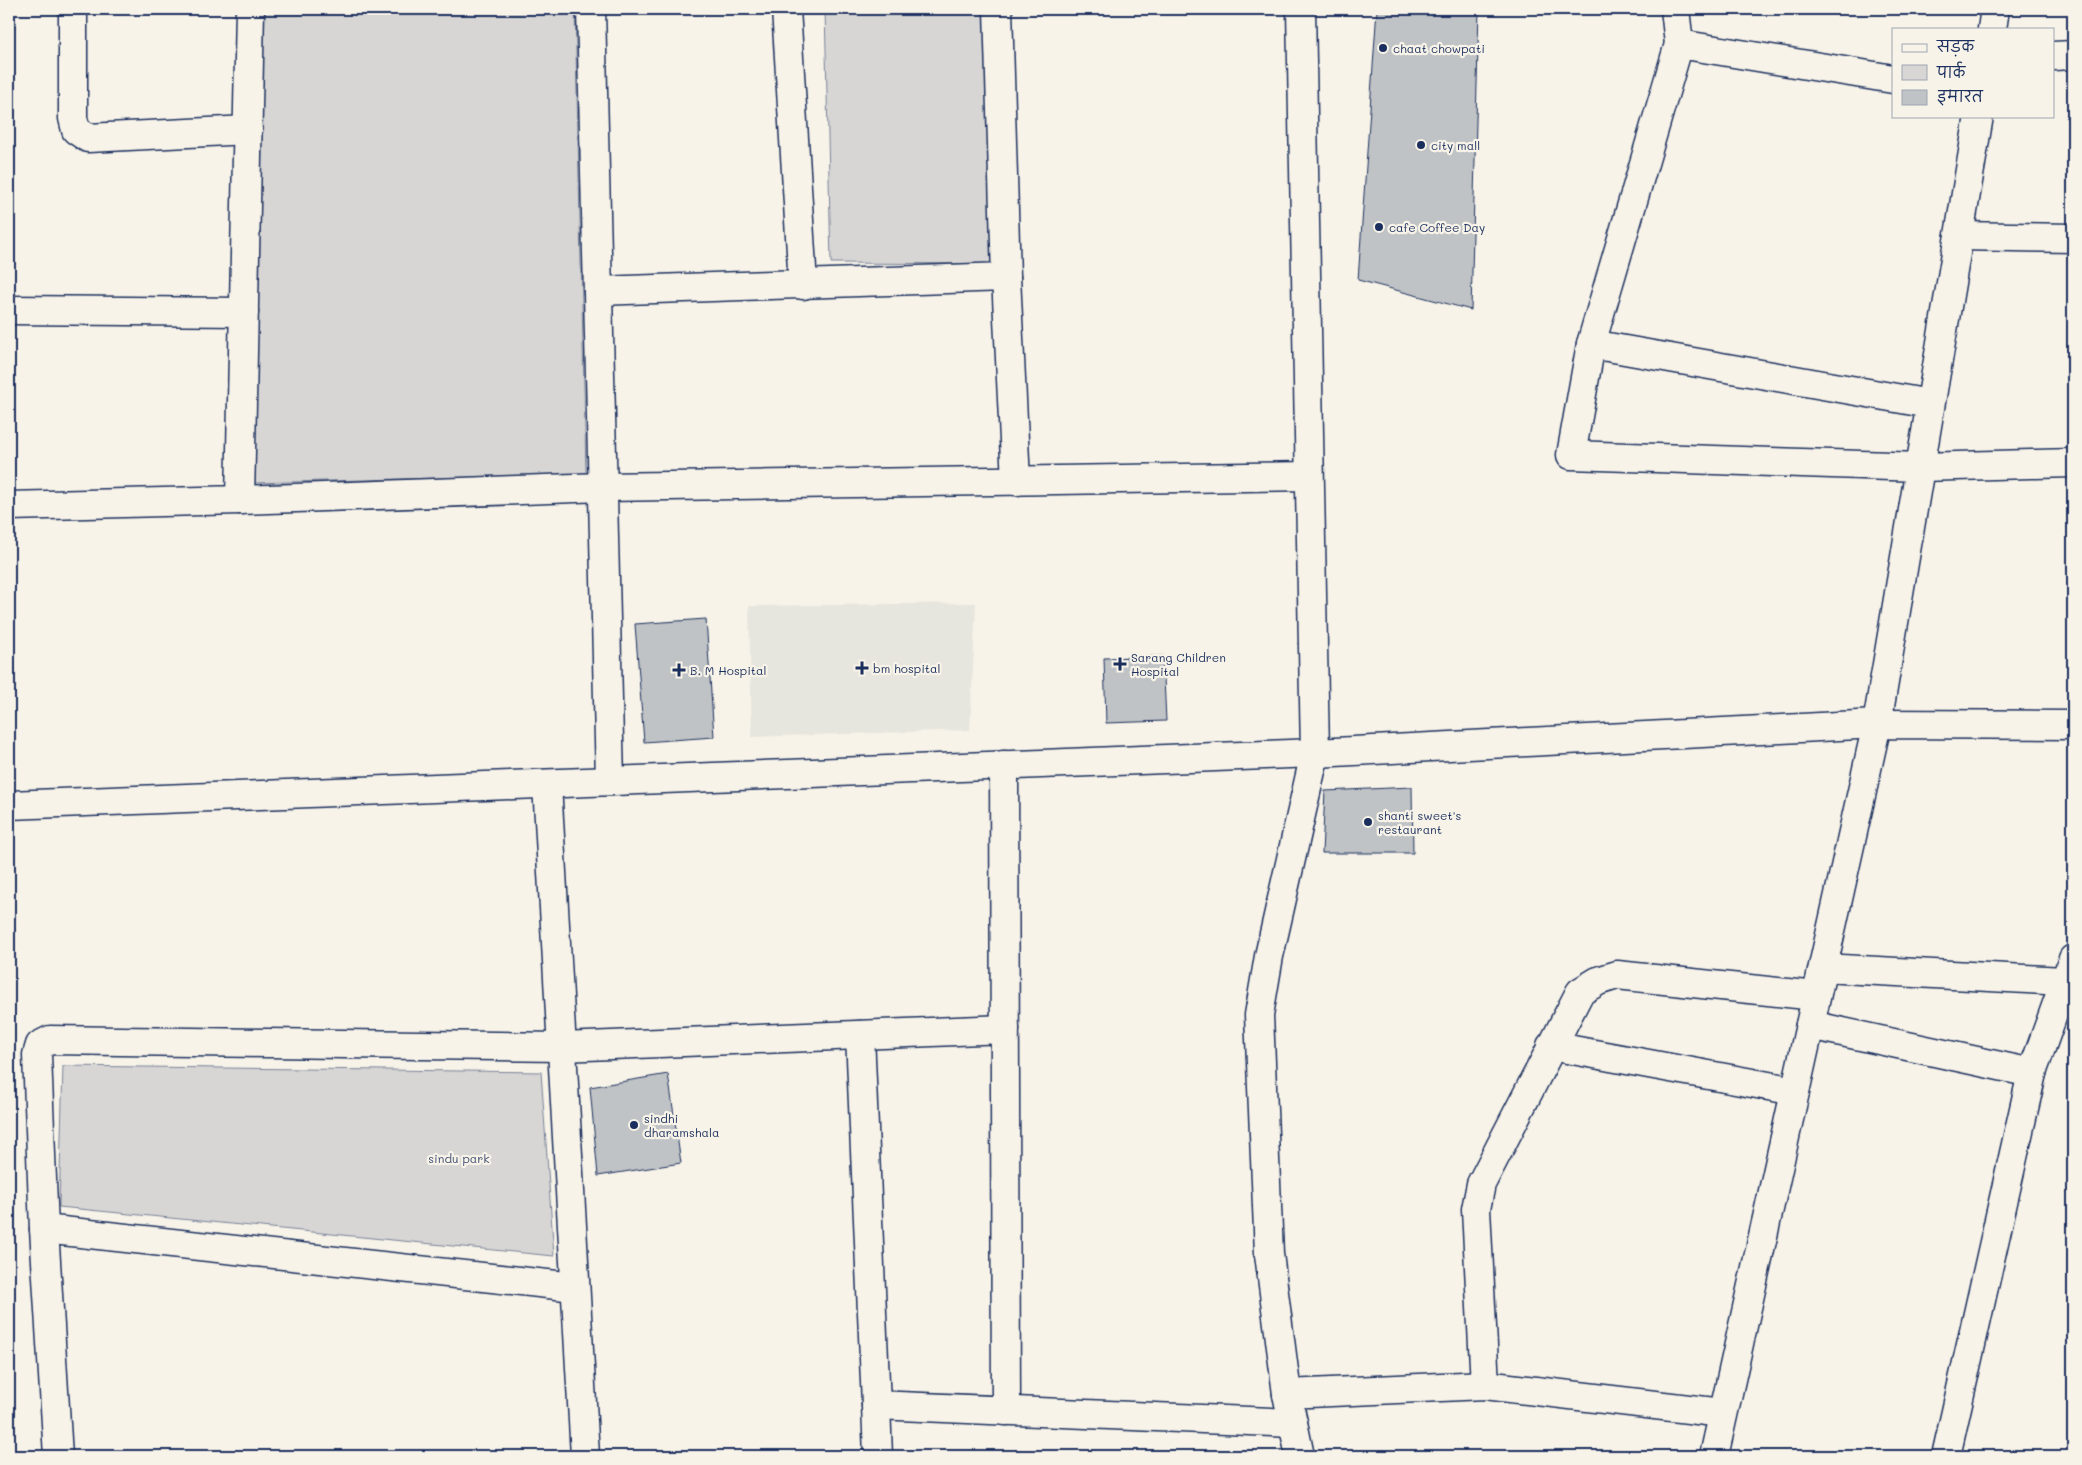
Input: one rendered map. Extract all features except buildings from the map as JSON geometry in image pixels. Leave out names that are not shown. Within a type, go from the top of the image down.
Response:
[{"type":"street","points":[[73,9],[73,118],[76,130],[88,138],[248,130]]},
{"type":"street","points":[[240,500],[250,9]]},
{"type":"street","points":[[591,9],[610,781]]},
{"type":"street","points":[[786,9],[803,285]]},
{"type":"street","points":[[998,9],[1006,278],[1016,481]]},
{"type":"street","points":[[1300,1456],[1287,1394],[1269,1254],[1259,1015],[1269,956],[1315,753],[1301,9]]},
{"type":"street","points":[[1675,9],[1679,44],[1591,344],[1571,455],[1920,467],[2073,463]]},
{"type":"street","points":[[1992,28],[1995,9]]},
{"type":"street","points":[[1679,44],[1892,79]]},
{"type":"street","points":[[2054,56],[2073,55]]},
{"type":"street","points":[[1714,1456],[1877,724],[1979,118]]},
{"type":"street","points":[[1959,236],[2073,238]]},
{"type":"street","points":[[598,291],[1006,278]]},
{"type":"street","points":[[9,310],[244,312]]},
{"type":"street","points":[[1591,344],[1930,404]]},
{"type":"street","points":[[9,506],[603,487],[1310,476]]},
{"type":"street","points":[[9,805],[1315,753],[1877,724],[2073,725]]},
{"type":"street","points":[[1004,765],[1006,1411]]},
{"type":"street","points":[[547,784],[585,1456]]},
{"type":"street","points":[[1823,968],[2069,970],[2032,1073],[1946,1456]]},
{"type":"street","points":[[1485,1385],[1476,1209],[1482,1184],[1580,992],[1598,981],[1617,975],[1816,996]]},
{"type":"street","points":[[1810,1025],[2032,1073]]},
{"type":"street","points":[[58,1456],[44,1229],[37,1055],[40,1045],[50,1040],[562,1047],[1004,1029]]},
{"type":"street","points":[[860,1035],[878,1456]]},
{"type":"street","points":[[1551,1046],[1795,1091]]},
{"type":"street","points":[[44,1229],[575,1287]]},
{"type":"street","points":[[1287,1394],[1485,1385],[1723,1413]]},
{"type":"street","points":[[876,1405],[1293,1423]]},
{"type":"shaded area","name":"bm hospital","points":[[976,603],[970,730],[752,737],[749,606]]},
{"type":"green space","points":[[264,9],[575,9],[586,474],[251,483]]},
{"type":"green space","points":[[825,9],[987,9],[992,264],[831,263]]},
{"type":"green space","name":"sindu park","points":[[63,1066],[541,1072],[554,1256],[59,1207]]},
{"type":"place","name":"chaat chowpati","points":[[1383,48]]},
{"type":"place","name":"city mall","points":[[1421,145]]},
{"type":"place","name":"cafe Coffee Day","points":[[1379,227]]},
{"type":"place","name":"Sarang Children Hospital","points":[[1120,664]]},
{"type":"place","name":"bm hospital","points":[[862,668]]},
{"type":"place","name":"B. M Hospital","points":[[679,670]]},
{"type":"place","name":"shanti sweet's restaurant","points":[[1368,822]]},
{"type":"place","name":"sindhi dharamshala","points":[[634,1125]]}]
